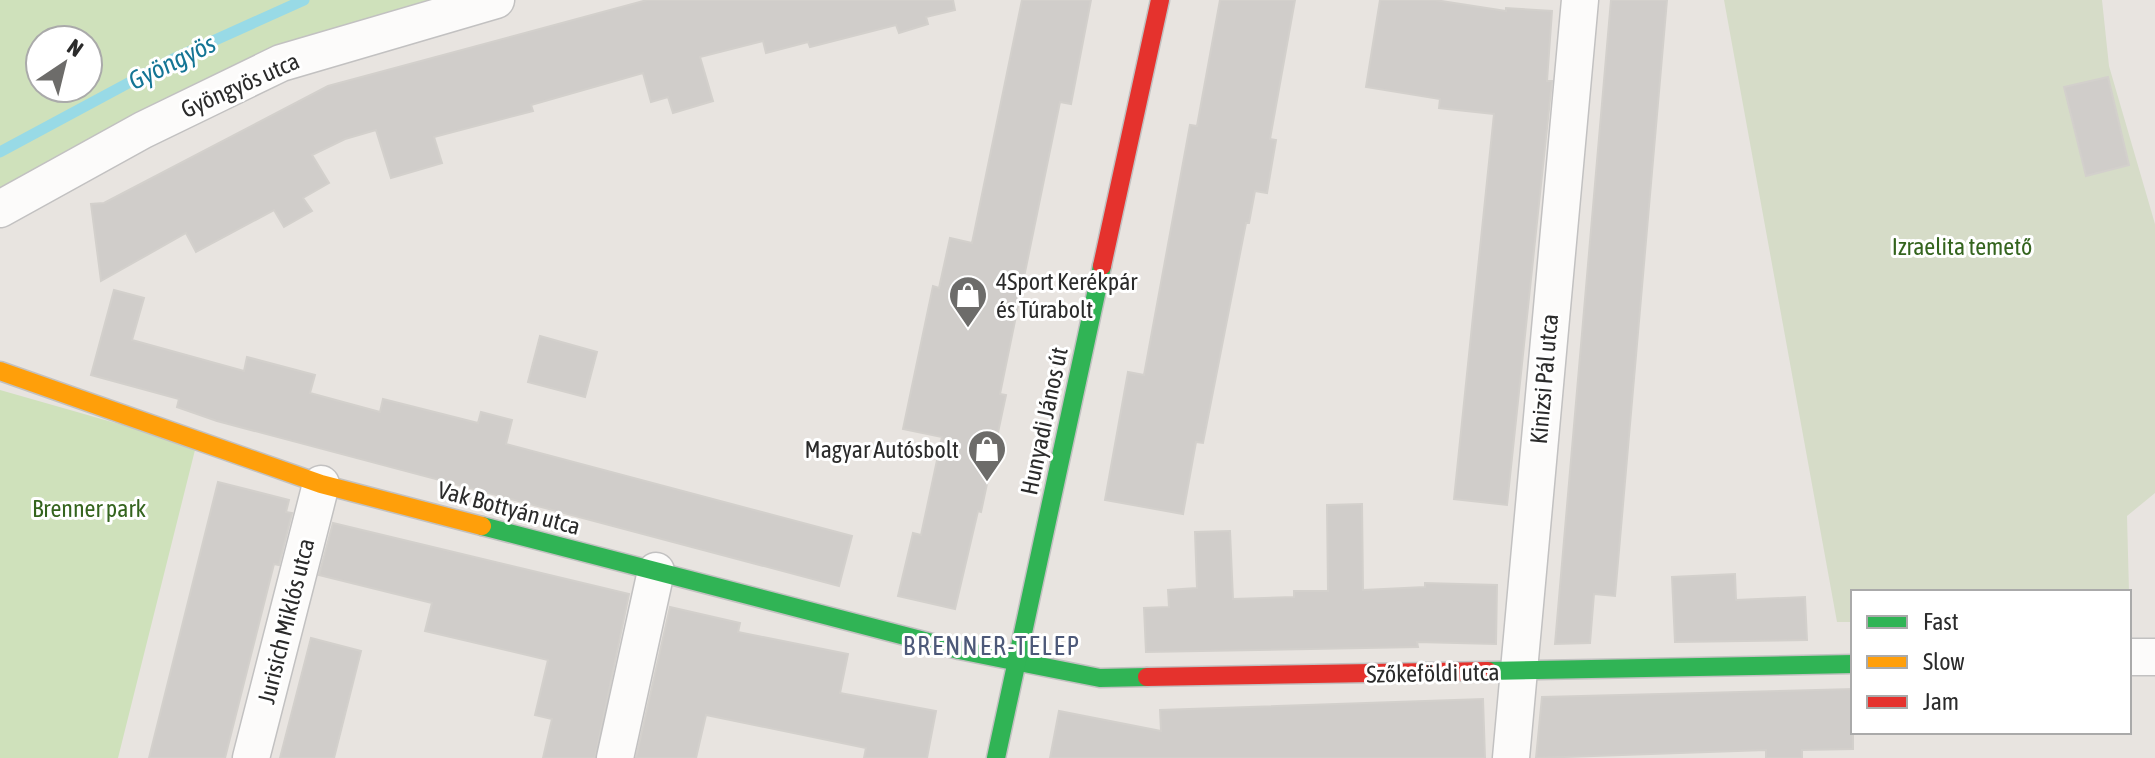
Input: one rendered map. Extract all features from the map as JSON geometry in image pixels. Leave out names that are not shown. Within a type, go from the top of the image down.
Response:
[{"type":"street","name":"Gyöngyös utca","points":[[0,209],[143,130],[281,63],[496,0]]},
{"type":"street","name":"Hunyadi János út","points":[[996,758],[1160,0]]},
{"type":"street","name":"Kinizsi Pál utca","points":[[1511,758],[1580,0]]},
{"type":"street","name":"Vak Bottyán utca","points":[[0,371],[321,484],[1015,663]]},
{"type":"street","name":"Jurisich Miklós utca","points":[[251,758],[321,484]]},
{"type":"street","points":[[615,758],[656,571]]},
{"type":"street","points":[[2131,657],[2155,657]]},
{"type":"street","name":"Szőkeföldi utca","points":[[1015,663],[1100,678],[1851,664]]},
{"type":"green space","points":[[0,0],[497,0],[305,53],[0,223]]},
{"type":"green space","name":"Izraelita temető","points":[[1724,0],[2102,0],[2109,66],[2155,224],[2155,493],[2127,516],[2129,590],[1851,590],[1851,622],[1837,622]]},
{"type":"green space","name":"Brenner park","points":[[0,390],[196,446],[118,758],[0,758]]},
{"type":"building","points":[[647,0],[953,0],[955,10],[926,17],[928,24],[899,33],[896,25],[810,47],[808,42],[766,53],[763,41],[700,57],[713,101],[673,113],[668,97],[651,102],[643,73],[531,105],[533,111],[434,137],[442,163],[391,178],[376,130],[345,139],[312,155],[329,183],[303,198],[312,211],[284,227],[274,210],[196,252],[186,233],[101,281],[91,204],[104,203],[328,86]]},
{"type":"building","points":[[1022,0],[1091,0],[1071,104],[1060,102],[1000,394],[1006,395],[981,512],[978,511],[955,609],[898,596],[913,533],[921,535],[942,437],[903,429],[933,286],[939,288],[950,238],[972,243]]},
{"type":"building","points":[[1220,0],[1295,0],[1270,139],[1276,140],[1267,193],[1255,191],[1249,223],[1246,223],[1203,443],[1196,442],[1183,514],[1105,500],[1128,372],[1144,375],[1190,125],[1197,126]]},
{"type":"building","points":[[1380,0],[1435,0],[1506,11],[1506,8],[1552,11],[1547,81],[1552,81],[1507,505],[1454,499],[1494,114],[1439,108],[1440,99],[1366,87]]},
{"type":"building","points":[[1611,0],[1667,0],[1615,596],[1594,594],[1590,643],[1555,644]]},
{"type":"building","points":[[2108,77],[2129,165],[2086,176],[2064,87]]},
{"type":"building","points":[[114,290],[144,298],[132,340],[244,371],[247,357],[315,375],[310,393],[380,412],[383,399],[478,423],[481,412],[512,420],[506,444],[852,536],[839,586],[217,421],[177,407],[179,399],[91,375]]},
{"type":"building","points":[[540,336],[597,352],[585,397],[528,382]]},
{"type":"building","points":[[218,482],[289,500],[286,512],[292,513],[279,565],[274,564],[225,758],[149,758]]},
{"type":"building","points":[[1362,504],[1363,590],[1425,587],[1425,583],[1497,585],[1496,644],[1417,642],[1418,647],[1146,652],[1144,608],[1169,607],[1168,590],[1197,588],[1195,532],[1230,531],[1233,599],[1294,597],[1294,591],[1328,591],[1327,505]]},
{"type":"building","points":[[333,523],[629,594],[595,758],[543,758],[552,719],[535,715],[548,660],[425,631],[432,603],[319,575]]},
{"type":"building","points":[[1735,574],[1736,600],[1805,597],[1807,640],[1675,642],[1672,577]]},
{"type":"building","points":[[670,607],[740,623],[738,632],[848,654],[840,693],[936,711],[927,758],[864,758],[866,748],[706,715],[696,758],[636,758]]},
{"type":"building","points":[[311,638],[361,651],[334,758],[280,758]]},
{"type":"building","points":[[1851,689],[1853,749],[1802,750],[1802,758],[1766,758],[1766,750],[1536,758],[1542,697]]},
{"type":"building","points":[[1483,699],[1485,758],[1050,758],[1059,711],[1161,731],[1160,710]]},
{"type":"waterway","name":"Gyöngyös","points":[[0,152],[173,59],[304,0]]},
{"type":"traffic: fast","points":[[996,758],[1102,266]]},
{"type":"traffic: fast","points":[[482,526],[959,650],[1100,678],[1147,677]]},
{"type":"traffic: fast","points":[[1488,671],[1851,664]]},
{"type":"traffic: slow","points":[[0,371],[321,484],[482,526]]},
{"type":"traffic: jam","points":[[1102,266],[1160,0]]},
{"type":"traffic: jam","points":[[1147,677],[1488,671]]},
{"type":"place","name":"4Sport Kerékpár és Túrabolt","points":[[968,329]]},
{"type":"place","name":"Magyar Autósbolt","points":[[987,483]]},
{"type":"district","name":"BRENNER-TELEP","points":[[992,646]]}]
